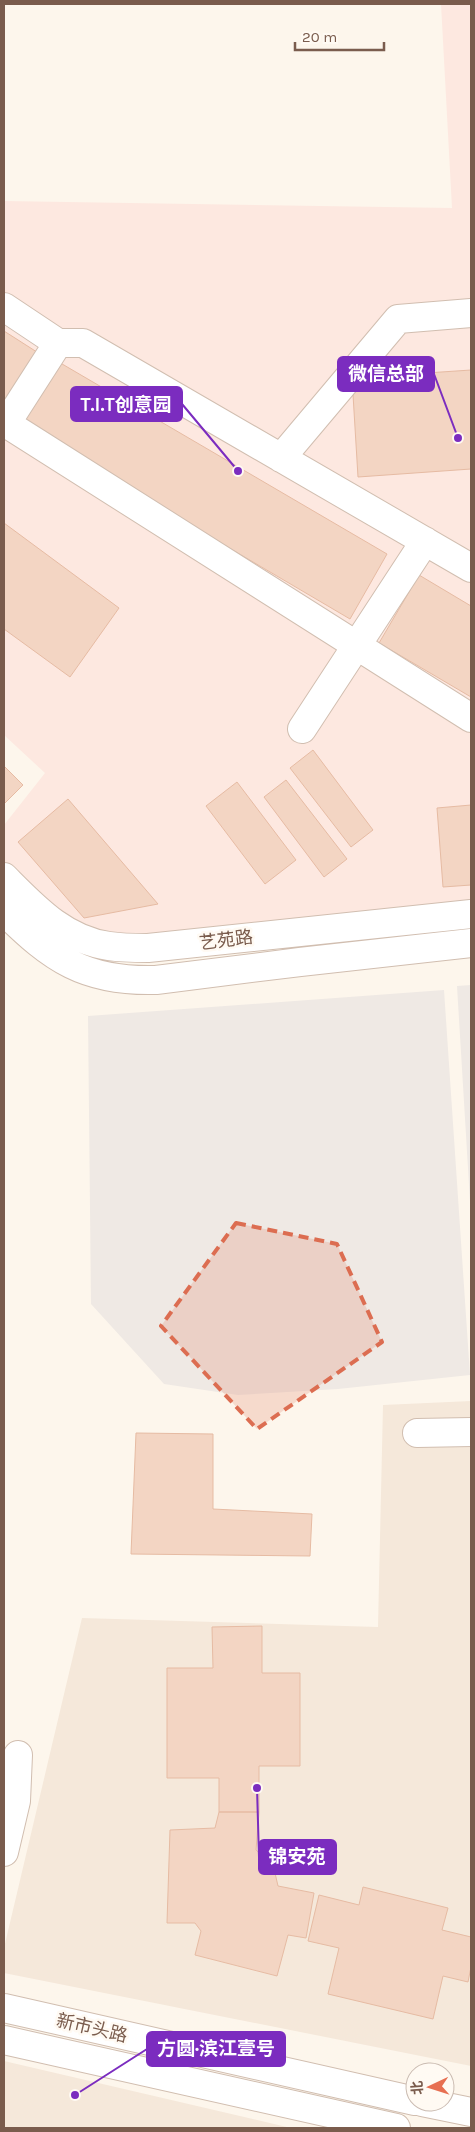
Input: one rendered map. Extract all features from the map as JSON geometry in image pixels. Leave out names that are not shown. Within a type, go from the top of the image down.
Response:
[{"type":"street","points":[[4,308],[58,343],[83,343],[471,568]]},
{"type":"street","points":[[281,458],[398,319],[471,313]]},
{"type":"street","points":[[58,343],[5,423],[471,718]]},
{"type":"street","points":[[302,729],[425,541]]},
{"type":"street","name":"艺苑路","points":[[4,877],[38,910],[60,928],[80,938],[108,946],[148,948],[471,914]]},
{"type":"street","name":"艺苑路","points":[[4,911],[51,953],[72,966],[109,978],[137,981],[471,943]]},
{"type":"street","points":[[417,1433],[471,1432]]},
{"type":"street","points":[[4,1782],[11,1754]]},
{"type":"street","points":[[4,1852],[16,1801],[11,1754]]},
{"type":"street","name":"新市头路","points":[[4,2008],[405,2099]]},
{"type":"street","name":"新市头路","points":[[4,2040],[396,2128]]},
{"type":"street","points":[[455,2109],[471,2112]]},
{"type":"highlighted area","points":[[236,1223],[337,1244],[382,1342],[257,1429],[161,1326]]},
{"type":"shaded area","points":[[441,4],[471,4],[471,909],[152,942],[80,934],[4,869],[4,825],[45,773],[4,735],[4,201],[452,208]]},
{"type":"shaded area","points":[[471,985],[471,1218],[457,986]]},
{"type":"shaded area","points":[[444,990],[470,1375],[338,1389],[238,1395],[164,1384],[91,1304],[88,1016]]},
{"type":"shaded area","points":[[471,1401],[471,2066],[4,1973],[4,1948],[82,1618],[378,1627],[383,1405]]},
{"type":"shaded area","points":[[4,2061],[291,2128],[4,2128]]},
{"type":"building","points":[[4,331],[40,354],[4,412]]},
{"type":"building","points":[[57,361],[387,554],[350,619],[20,425]]},
{"type":"building","points":[[471,370],[471,469],[358,477],[352,378]]},
{"type":"building","points":[[4,523],[119,608],[70,677],[4,629]]},
{"type":"building","points":[[419,575],[471,606],[471,697],[379,643]]},
{"type":"building","points":[[313,750],[373,830],[351,847],[290,768]]},
{"type":"building","points":[[4,766],[23,785],[4,804]]},
{"type":"building","points":[[286,780],[347,859],[324,877],[264,797]]},
{"type":"building","points":[[237,782],[296,860],[265,884],[206,806]]},
{"type":"building","points":[[68,799],[158,904],[84,918],[18,842]]},
{"type":"building","points":[[471,805],[471,885],[443,887],[437,808]]},
{"type":"building","points":[[136,1433],[213,1434],[213,1509],[312,1514],[310,1556],[131,1554]]},
{"type":"building","points":[[262,1626],[262,1673],[300,1673],[300,1766],[259,1766],[259,1812],[219,1812],[219,1778],[167,1778],[167,1668],[213,1668],[212,1627]]},
{"type":"building","points":[[219,1812],[259,1812],[256,1850],[268,1860],[275,1873],[278,1886],[314,1893],[306,1938],[288,1935],[277,1976],[195,1955],[201,1931],[195,1923],[167,1923],[170,1830],[215,1828]]},
{"type":"building","points":[[363,1887],[448,1908],[442,1930],[471,1937],[471,1967],[468,1982],[443,1976],[433,2019],[328,1994],[339,1948],[308,1941],[319,1895],[359,1905]]},
{"type":"place","name":"微信总部","points":[[458,438]]},
{"type":"place","name":"T.I.T创意园","points":[[238,471]]},
{"type":"place","name":"锦安苑","points":[[257,1788]]},
{"type":"place","name":"方圆·滨江壹号","points":[[75,2095]]}]
